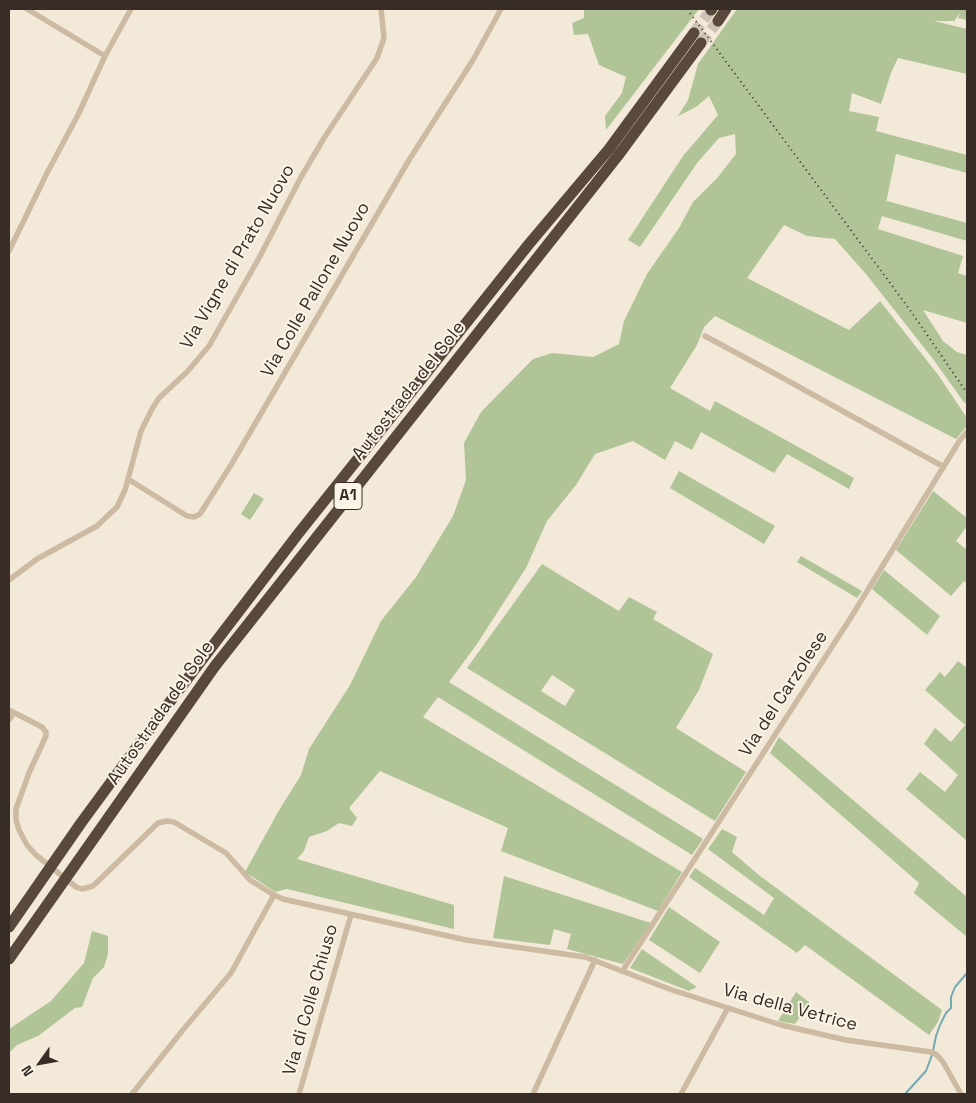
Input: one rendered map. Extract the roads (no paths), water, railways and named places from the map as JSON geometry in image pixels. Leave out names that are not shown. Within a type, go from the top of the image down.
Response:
[{"type":"highway","points":[[718,21],[726,9]]},
{"type":"highway","name":"Autostrada del Sole","points":[[9,927],[81,823],[172,699],[298,534],[529,244],[609,149],[694,33]]},
{"type":"highway","name":"Autostrada del Sole","points":[[9,959],[215,666],[620,153],[701,44]]},
{"type":"street","points":[[27,9],[105,56]]},
{"type":"street","points":[[9,251],[47,172],[78,115],[105,56],[132,9]]},
{"type":"street","name":"Via Vigne di Prato Nuovo","points":[[9,580],[37,559],[97,526],[117,507],[123,496],[136,447],[152,409],[159,398],[191,368],[209,346],[259,258],[300,179],[324,138],[377,58],[384,38],[381,9]]},
{"type":"street","name":"Via Colle Pallone Nuovo","points":[[128,478],[187,516],[194,517],[200,514],[231,465],[409,160],[472,60],[501,9]]},
{"type":"street","points":[[705,336],[944,467]]},
{"type":"street","name":"Via del Carzolese","points":[[623,970],[838,637],[967,432]]},
{"type":"street","points":[[9,720],[11,711],[42,727],[46,732],[29,773],[16,815],[21,835],[36,855],[76,886],[87,888],[98,883],[158,823],[167,821],[179,824],[226,853],[250,880],[274,895],[231,973],[182,1030],[132,1094]]},
{"type":"street","name":"Via della Vetrice","points":[[274,895],[294,902],[466,940],[595,960],[672,990],[781,1025],[832,1038],[925,1051],[935,1054],[943,1062],[961,1094]]},
{"type":"street","name":"Via di Colle Chiuso","points":[[299,1094],[351,915]]},
{"type":"street","points":[[533,1094],[595,960]]},
{"type":"street","points":[[681,1094],[728,1008]]},
{"type":"waterway","points":[[933,1051],[940,1025],[951,1008],[951,997],[955,987],[967,973]]},
{"type":"waterway","points":[[905,1094],[926,1071],[932,1055]]},
{"type":"tunnel","points":[[694,33],[711,10]]},
{"type":"tunnel","points":[[701,43],[718,21]]},
{"type":"railway","points":[[687,9],[910,310],[967,393]]}]
